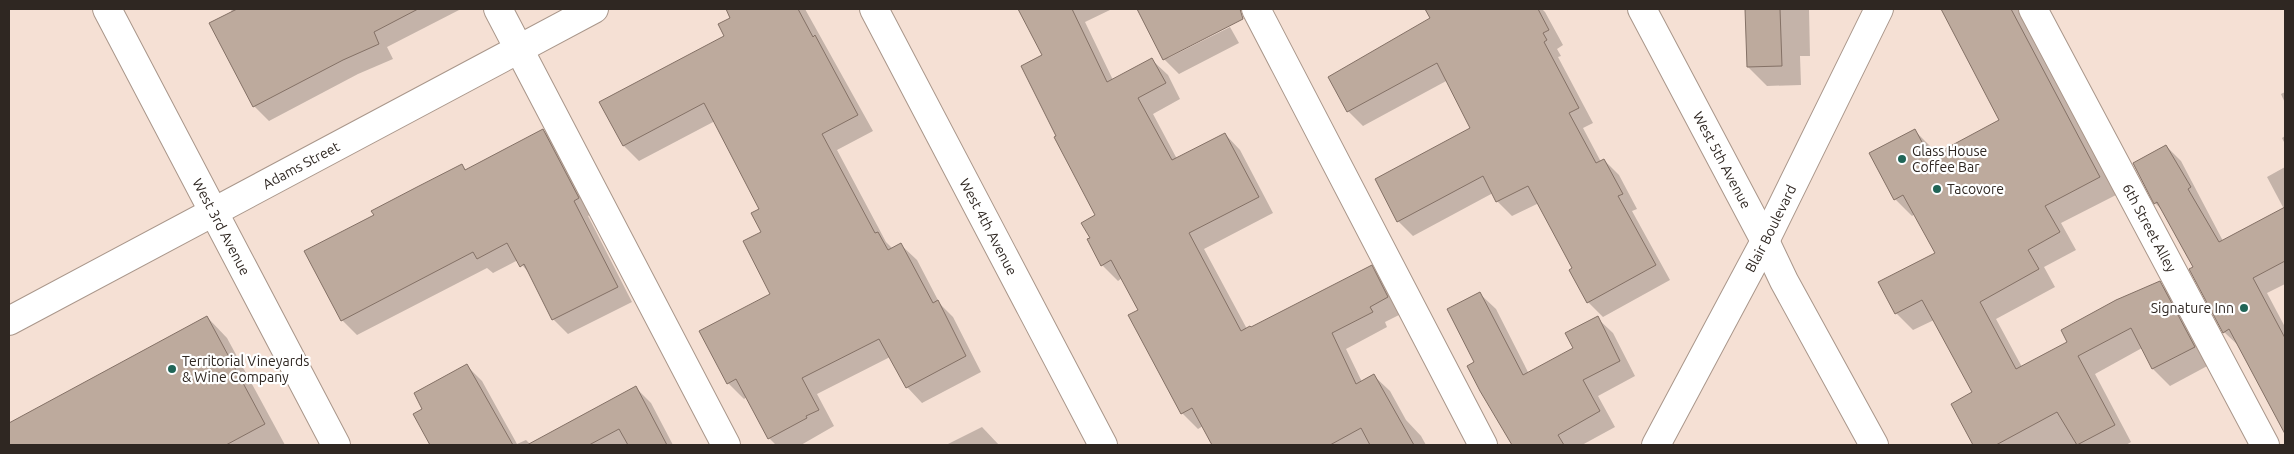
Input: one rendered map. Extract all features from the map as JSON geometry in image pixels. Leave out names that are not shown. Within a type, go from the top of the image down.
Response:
[{"type":"street","name":"West 3rd Avenue","points":[[107,9],[336,445]]},
{"type":"street","points":[[498,9],[726,445]]},
{"type":"street","name":"Adams Street","points":[[9,321],[594,9]]},
{"type":"street","name":"West 4th Avenue","points":[[874,9],[1103,445]]},
{"type":"street","points":[[1256,9],[1483,445]]},
{"type":"street","name":"West 5th Avenue","points":[[1642,9],[1765,241],[1784,281],[1874,445]]},
{"type":"street","name":"Blair Boulevard","points":[[1656,445],[1765,241],[1878,9]]},
{"type":"street","name":"6th Street Alley","points":[[2033,9],[2265,445]]},
{"type":"building","points":[[237,9],[418,9],[374,32],[379,44],[343,60],[253,107],[209,23]]},
{"type":"building","points":[[726,9],[798,9],[813,37],[815,35],[858,115],[822,134],[875,233],[878,232],[888,250],[901,243],[933,303],[938,300],[966,356],[906,388],[879,339],[802,378],[819,410],[768,439],[736,379],[727,384],[699,331],[770,294],[743,241],[761,232],[751,213],[759,209],[704,103],[623,146],[599,102],[724,36],[718,24],[730,18]]},
{"type":"building","points":[[1018,9],[1072,9],[1107,82],[1152,58],[1166,83],[1138,98],[1172,160],[1225,133],[1259,197],[1189,233],[1241,331],[1372,265],[1388,297],[1370,307],[1373,312],[1332,333],[1356,384],[1374,374],[1414,445],[1370,445],[1361,428],[1330,445],[1212,445],[1192,408],[1181,414],[1128,315],[1138,310],[1111,260],[1101,266],[1087,239],[1090,238],[1081,223],[1095,215],[1054,137],[1056,136],[1021,66],[1042,55]]},
{"type":"building","points":[[1137,9],[1240,9],[1243,19],[1163,60]]},
{"type":"building","points":[[1425,9],[1538,9],[1549,30],[1543,33],[1547,40],[1544,42],[1579,108],[1569,113],[1596,163],[1604,159],[1623,194],[1618,196],[1656,265],[1587,303],[1569,270],[1572,268],[1528,186],[1496,202],[1483,176],[1397,222],[1375,179],[1470,128],[1437,63],[1347,112],[1328,77],[1430,18]]},
{"type":"building","points":[[1745,9],[1780,9],[1782,66],[1747,67]]},
{"type":"building","points":[[1941,9],[2011,9],[2100,177],[2045,206],[2060,232],[2028,250],[2039,269],[1980,302],[2016,369],[2067,342],[2061,330],[2116,300],[2160,281],[2195,347],[2152,369],[2131,328],[2078,356],[2115,425],[2077,445],[2057,412],[1996,445],[1973,445],[1951,404],[1972,392],[1922,300],[1895,314],[1878,282],[1935,253],[1903,195],[1894,200],[1869,153],[1915,129],[1930,157],[1999,120]]},
{"type":"building","points":[[543,129],[579,198],[574,201],[618,287],[552,320],[524,264],[520,267],[507,243],[477,259],[473,252],[341,321],[304,251],[374,215],[371,211],[462,164],[465,170]]},
{"type":"building","name":"Signature Inn","points":[[2166,145],[2191,187],[2188,189],[2219,242],[2285,207],[2285,261],[2253,278],[2285,338],[2285,434],[2229,329],[2223,333],[2189,269],[2193,267],[2157,202],[2154,204],[2133,163]]},
{"type":"building","points":[[1480,292],[1523,375],[1573,348],[1565,333],[1598,316],[1620,361],[1583,380],[1600,411],[1558,435],[1564,445],[1512,445],[1480,391],[1467,366],[1474,362],[1447,309]]},
{"type":"building","name":"Territorial Vineyards & Wine Company","points":[[207,316],[265,424],[226,445],[9,445],[9,423]]},
{"type":"building","points":[[467,364],[513,445],[430,445],[413,414],[422,409],[414,393]]},
{"type":"building","points":[[636,386],[667,445],[628,445],[619,429],[589,445],[527,445]]},
{"type":"place","name":"Glass House Coffee Bar","points":[[1902,159]]},
{"type":"place","name":"Tacovore","points":[[1937,189]]},
{"type":"place","name":"Signature Inn","points":[[2244,308]]},
{"type":"place","name":"Territorial Vineyards & Wine Company","points":[[172,369]]}]
